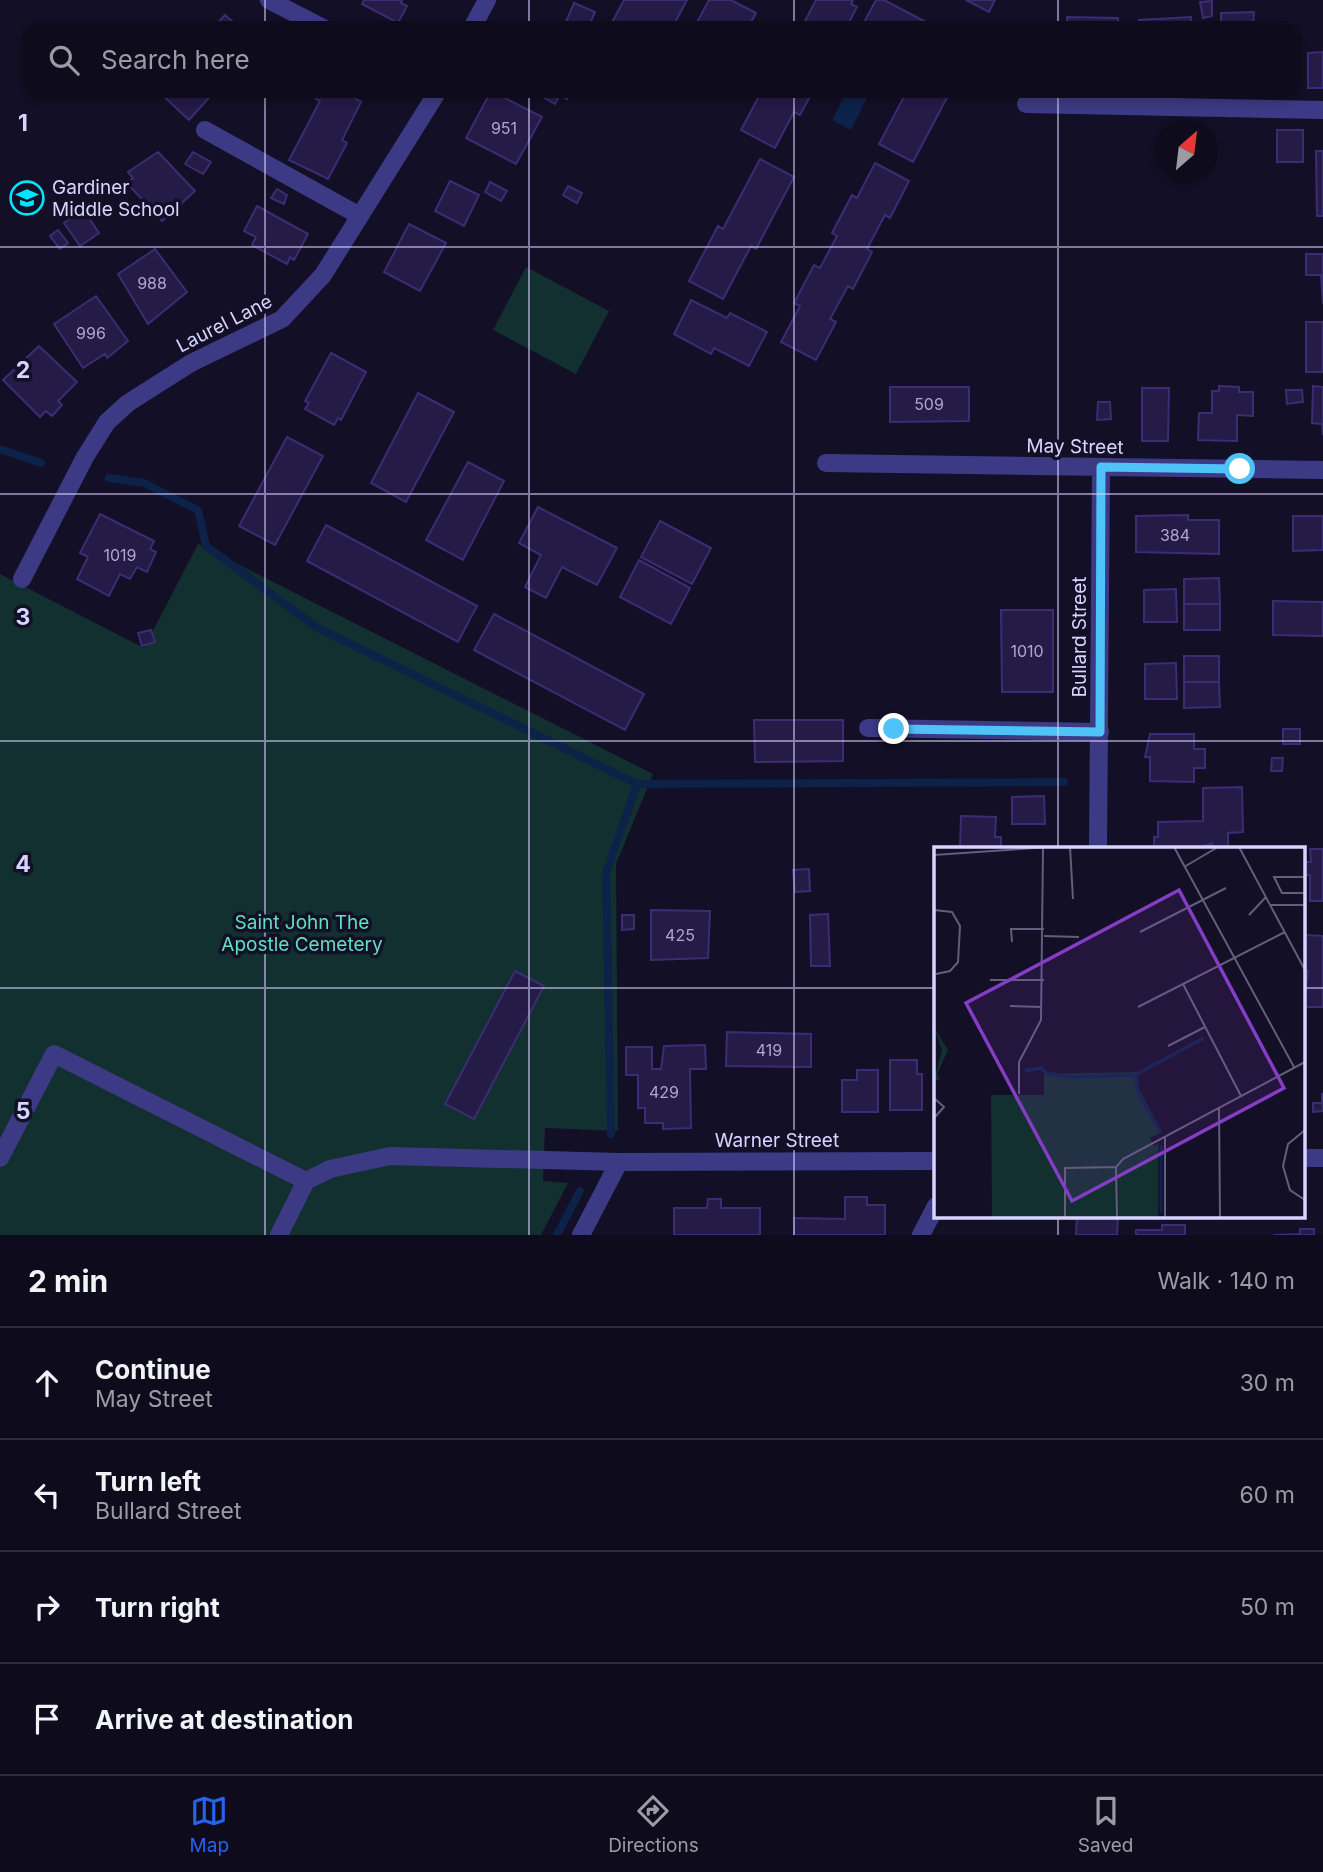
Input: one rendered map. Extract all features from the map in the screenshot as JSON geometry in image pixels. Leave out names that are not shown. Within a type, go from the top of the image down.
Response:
[{"type":"street","points":[[269,0],[310,21]]},
{"type":"street","points":[[476,21],[487,0]]},
{"type":"street","name":"Laurel Lane","points":[[22,579],[85,457],[107,422],[128,402],[191,363],[282,320],[323,275],[434,98]]},
{"type":"street","points":[[1026,104],[1323,110]]},
{"type":"street","points":[[205,130],[360,216]]},
{"type":"street","name":"May Street","points":[[825,463],[1323,470]]},
{"type":"street","name":"Bullard Street","points":[[1098,847],[1101,467]]},
{"type":"street","points":[[868,728],[1100,732]]},
{"type":"street","points":[[0,1158],[54,1055],[306,1181],[279,1235]]},
{"type":"street","name":"Warner Street","points":[[306,1181],[330,1169],[390,1156],[619,1162],[934,1161]]},
{"type":"street","points":[[581,1235],[619,1162]]},
{"type":"street","points":[[921,1235],[934,1210]]},
{"type":"green space","points":[[526,267],[609,311],[576,374],[493,330]]},
{"type":"green space","name":"Saint John The Apostle Cemetery","points":[[198,544],[653,774],[616,864],[618,1131],[545,1128],[543,1181],[568,1183],[541,1235],[0,1235],[0,574],[144,648]]},
{"type":"water","points":[[843,98],[867,98],[851,130],[832,120]]},
{"type":"building","points":[[364,0],[402,0],[401,3],[407,6],[399,21],[394,21],[362,4]]},
{"type":"building","points":[[624,0],[687,0],[676,21],[613,21]]},
{"type":"building","points":[[709,0],[731,0],[756,13],[752,21],[698,21]]},
{"type":"building","points":[[816,0],[853,0],[851,4],[857,7],[850,21],[805,21]]},
{"type":"building","points":[[876,0],[884,0],[924,21],[865,21]]},
{"type":"building","points":[[966,0],[995,0],[989,12]]},
{"type":"building","points":[[1212,1],[1212,16],[1203,18],[1200,2]]},
{"type":"building","points":[[574,3],[595,12],[591,21],[566,21]]},
{"type":"building","points":[[1254,12],[1253,21],[1221,21],[1221,13]]},
{"type":"building","points":[[225,15],[232,21],[219,21]]},
{"type":"building","points":[[1067,17],[1118,18],[1118,21],[1067,21]]},
{"type":"building","points":[[1191,17],[1191,21],[1139,21]]},
{"type":"building","points":[[1323,52],[1323,88],[1308,88],[1308,53]]},
{"type":"building","points":[[165,98],[209,98],[189,120]]},
{"type":"building","points":[[356,98],[361,102],[342,140],[347,143],[328,179],[289,160],[320,101],[316,99]]},
{"type":"building","points":[[487,98],[505,98],[542,117],[516,164],[466,138]]},
{"type":"building","points":[[544,98],[558,98],[555,104]]},
{"type":"building","points":[[758,98],[809,98],[800,115],[794,112],[775,148],[741,130]]},
{"type":"building","points":[[903,98],[947,98],[913,162],[879,144]]},
{"type":"building","points":[[1277,130],[1303,130],[1303,162],[1277,162]]},
{"type":"building","points":[[1316,151],[1323,151],[1323,216],[1317,216]]},
{"type":"building","points":[[158,152],[195,191],[162,221],[127,183],[133,178],[128,172]]},
{"type":"building","points":[[193,152],[211,162],[203,174],[185,164]]},
{"type":"building","points":[[760,159],[794,177],[756,249],[751,246],[723,299],[689,281],[718,226],[723,229]]},
{"type":"building","points":[[875,163],[909,181],[890,218],[885,215],[867,249],[872,252],[853,289],[848,286],[830,319],[836,322],[816,360],[781,342],[800,306],[794,303],[814,265],[820,268],[837,236],[832,233],[852,195],[857,198]]},
{"type":"building","points":[[450,181],[479,195],[464,226],[435,211]]},
{"type":"building","points":[[490,182],[507,191],[501,201],[485,192]]},
{"type":"building","points":[[568,186],[582,193],[577,203],[563,195]]},
{"type":"building","points":[[277,189],[287,195],[284,204],[271,198]]},
{"type":"building","points":[[257,206],[308,234],[294,260],[290,257],[287,264],[252,245],[256,237],[244,231]]},
{"type":"building","points":[[83,209],[99,233],[80,246],[64,223]]},
{"type":"building","points":[[409,224],[446,243],[420,291],[384,272]]},
{"type":"building","points":[[58,230],[68,243],[60,249],[50,236]]},
{"type":"building","points":[[155,249],[187,292],[148,324],[118,274]]},
{"type":"building","points":[[1306,254],[1323,254],[1323,304],[1321,275],[1306,275]]},
{"type":"building","points":[[96,296],[128,341],[107,358],[105,354],[83,368],[54,324]]},
{"type":"building","points":[[691,300],[727,318],[730,313],[767,332],[749,366],[714,348],[711,354],[674,334]]},
{"type":"building","points":[[1306,322],[1323,322],[1323,372],[1306,372]]},
{"type":"building","points":[[39,346],[77,382],[58,401],[62,405],[52,416],[46,411],[40,417],[3,380]]},
{"type":"building","points":[[331,353],[366,372],[341,420],[338,418],[334,425],[305,409],[309,403],[305,401]]},
{"type":"building","points":[[1219,386],[1239,387],[1239,392],[1253,392],[1253,416],[1237,415],[1237,441],[1198,440],[1199,413],[1212,413],[1212,391],[1219,391]]},
{"type":"building","points":[[1313,386],[1323,387],[1323,435],[1322,424],[1312,423]]},
{"type":"building","points":[[890,387],[969,387],[969,421],[890,422]]},
{"type":"building","points":[[1142,388],[1169,388],[1168,441],[1142,441]]},
{"type":"building","points":[[1286,390],[1302,390],[1303,402],[1287,404]]},
{"type":"building","points":[[418,393],[454,412],[406,502],[371,483]]},
{"type":"building","points":[[1098,402],[1110,402],[1111,419],[1097,420]]},
{"type":"building","points":[[287,437],[323,456],[275,545],[239,526]]},
{"type":"building","points":[[468,462],[504,481],[463,560],[426,540]]},
{"type":"building","points":[[538,507],[617,548],[597,585],[562,567],[546,598],[525,587],[541,555],[519,543]]},
{"type":"building","points":[[100,514],[154,541],[150,549],[156,552],[147,572],[137,567],[130,579],[120,574],[109,596],[77,579],[88,557],[80,553]]},
{"type":"building","points":[[1188,515],[1188,520],[1219,520],[1219,554],[1136,552],[1136,516]]},
{"type":"building","points":[[1293,516],[1323,516],[1323,550],[1293,551]]},
{"type":"building","points":[[660,521],[711,548],[692,584],[641,557]]},
{"type":"building","points":[[326,525],[477,606],[458,642],[307,561]]},
{"type":"building","points":[[639,560],[690,588],[671,624],[620,597]]},
{"type":"building","points":[[1219,578],[1220,604],[1184,604],[1184,579]]},
{"type":"building","points":[[1176,589],[1177,622],[1144,622],[1144,590]]},
{"type":"building","points":[[1273,601],[1323,602],[1323,636],[1273,635]]},
{"type":"building","points":[[1184,604],[1220,604],[1220,630],[1184,630]]},
{"type":"building","points":[[1001,610],[1053,610],[1053,692],[1002,692]]},
{"type":"building","points":[[494,614],[644,694],[625,730],[474,650]]},
{"type":"building","points":[[151,630],[155,642],[142,646],[138,633]]},
{"type":"building","points":[[1184,656],[1219,656],[1219,682],[1184,682]]},
{"type":"building","points":[[1176,663],[1177,699],[1145,699],[1145,664]]},
{"type":"building","points":[[1184,682],[1219,682],[1220,707],[1184,708]]},
{"type":"building","points":[[754,720],[843,720],[843,761],[755,762]]},
{"type":"building","points":[[1283,729],[1300,729],[1300,744],[1283,744]]},
{"type":"building","points":[[1150,734],[1194,734],[1194,749],[1205,749],[1205,768],[1194,768],[1194,782],[1150,781],[1150,757],[1145,757]]},
{"type":"building","points":[[1272,758],[1283,758],[1282,771],[1271,771]]},
{"type":"building","points":[[1242,787],[1243,832],[1228,833],[1228,847],[1212,847],[1212,843],[1202,847],[1154,847],[1154,837],[1158,837],[1158,822],[1203,821],[1203,788]]},
{"type":"building","points":[[1044,796],[1045,824],[1012,824],[1012,797]]},
{"type":"building","points":[[961,816],[996,817],[995,837],[1001,837],[1001,847],[960,847]]},
{"type":"building","points":[[1310,849],[1323,849],[1323,901],[1310,901],[1310,875],[1306,875],[1306,862],[1311,862]]},
{"type":"building","points":[[809,869],[810,891],[795,892],[793,870]]},
{"type":"building","points":[[651,910],[710,911],[708,958],[651,960]]},
{"type":"building","points":[[828,914],[830,966],[811,966],[810,915]]},
{"type":"building","points":[[622,915],[634,915],[634,929],[622,930]]},
{"type":"building","points":[[1306,935],[1323,936],[1323,1007],[1306,1007]]},
{"type":"building","points":[[515,971],[544,986],[474,1119],[445,1104]]},
{"type":"building","points":[[727,1032],[811,1034],[811,1067],[726,1066]]},
{"type":"building","points":[[705,1045],[706,1069],[690,1069],[691,1128],[663,1129],[663,1123],[645,1123],[645,1108],[638,1108],[638,1075],[626,1075],[626,1047],[652,1047],[652,1069],[661,1069],[664,1046]]},
{"type":"building","points":[[890,1060],[917,1060],[917,1074],[922,1074],[922,1110],[890,1110]]},
{"type":"building","points":[[857,1070],[878,1070],[878,1112],[842,1112],[842,1080],[857,1080]]},
{"type":"building","points":[[1322,1093],[1323,1111],[1313,1112],[1313,1103],[1322,1103]]},
{"type":"building","points":[[845,1197],[867,1197],[867,1205],[885,1205],[885,1235],[794,1235],[794,1218],[845,1219]]},
{"type":"building","points":[[708,1199],[721,1199],[721,1208],[760,1208],[760,1235],[674,1235],[674,1208],[707,1208]]},
{"type":"building","points":[[1077,1218],[1118,1218],[1117,1235],[1076,1235]]},
{"type":"building","points":[[1162,1225],[1185,1225],[1185,1235],[1136,1235],[1136,1230],[1162,1230]]},
{"type":"building","points":[[1300,1229],[1314,1229],[1314,1235],[1273,1235],[1300,1234]]},
{"type":"waterway","points":[[0,449],[41,463]]},
{"type":"waterway","points":[[109,478],[144,483],[198,510],[206,546],[316,627],[637,784],[606,873],[611,1134]]},
{"type":"waterway","points":[[637,784],[1064,782]]},
{"type":"waterway","points":[[557,1235],[580,1191]]},
{"type":"place","name":"Gardiner Middle School","points":[[27,198]]},
{"type":"route","points":[[894,729],[1100,732],[1101,467],[1240,469]]}]
